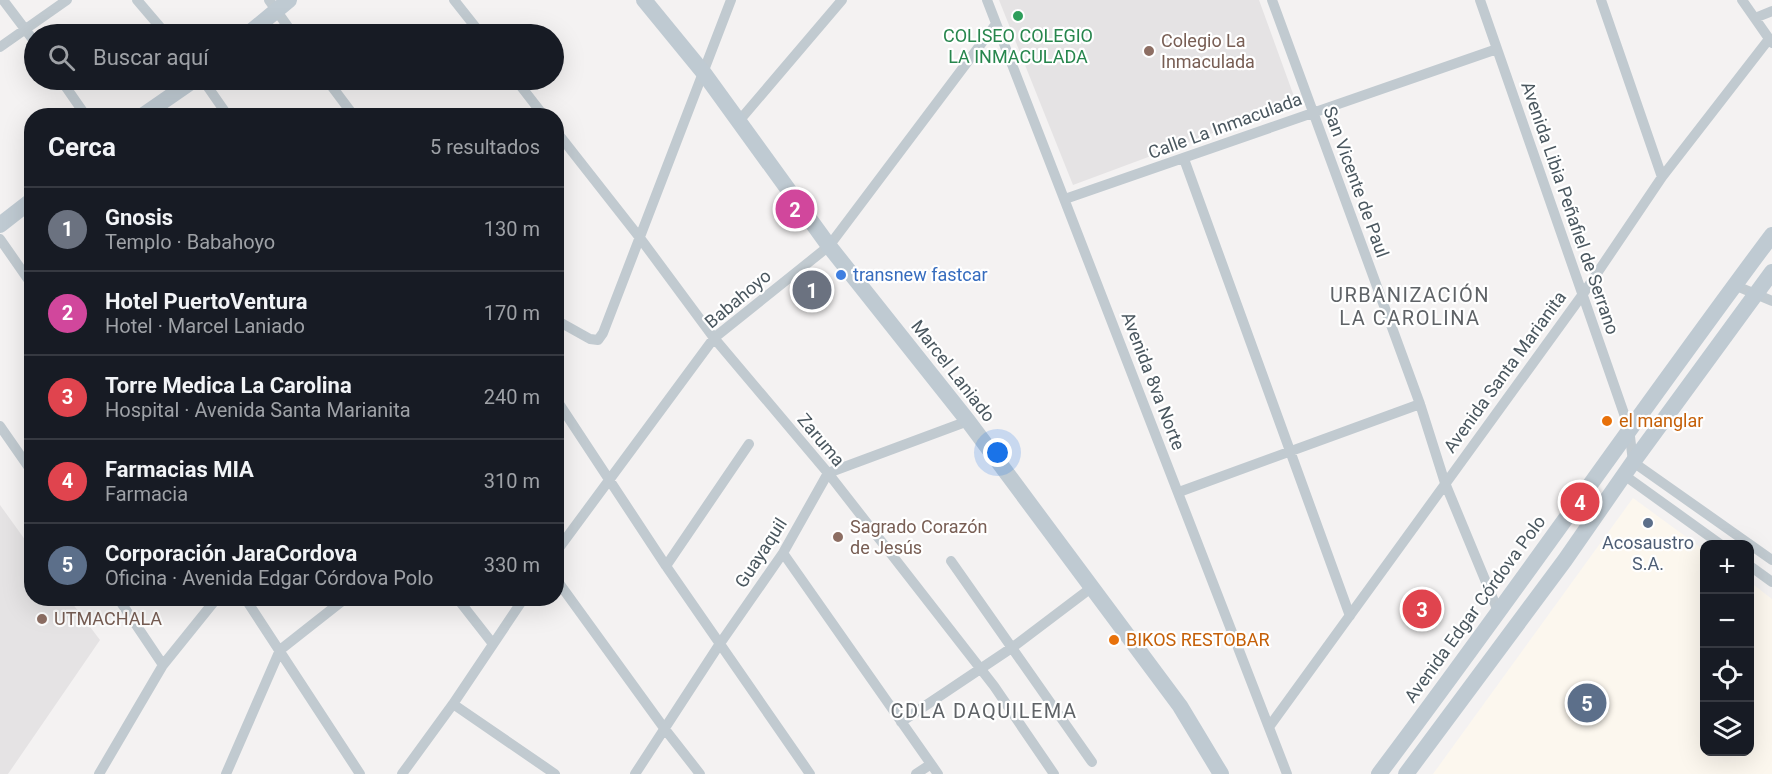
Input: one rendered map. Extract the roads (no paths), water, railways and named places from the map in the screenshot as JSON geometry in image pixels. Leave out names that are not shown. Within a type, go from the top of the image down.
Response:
[{"type":"main road","points":[[257,24],[272,6],[290,0]]},
{"type":"main road","name":"Marcel Laniado","points":[[644,0],[740,121],[829,246],[968,421],[1180,706],[1221,774]]},
{"type":"main road","points":[[154,108],[180,90]]},
{"type":"main road","points":[[0,225],[24,206]]},
{"type":"main road","name":"Avenida Edgar Córdova Polo","points":[[1379,774],[1452,677],[1629,428],[1772,234]]},
{"type":"main road","points":[[1406,774],[1558,570],[1772,272]]},
{"type":"street","points":[[3,0],[24,26]]},
{"type":"street","points":[[33,24],[67,0]]},
{"type":"street","points":[[137,0],[157,24]]},
{"type":"street","points":[[454,0],[473,24]]},
{"type":"street","points":[[564,324],[590,339],[598,339],[603,333],[731,0]]},
{"type":"street","points":[[740,121],[842,0]]},
{"type":"street","name":"Avenida 8va Norte","points":[[987,0],[1287,774]]},
{"type":"street","name":"San Vicente de Paul","points":[[1272,0],[1420,404],[1445,483],[1498,611]]},
{"type":"street","name":"Avenida Libia Peñafiel de Serrano","points":[[1479,0],[1629,428],[1629,469]]},
{"type":"street","points":[[1601,0],[1662,177]]},
{"type":"street","points":[[1742,0],[1771,41]]},
{"type":"street","points":[[272,6],[286,24]]},
{"type":"street","points":[[1755,18],[1772,11]]},
{"type":"street","name":"Babahoyo","points":[[564,541],[714,338],[829,246],[996,24]]},
{"type":"street","points":[[0,47],[24,30]]},
{"type":"street","name":"Avenida Santa Marianita","points":[[1269,727],[1583,294],[1662,177],[1771,41]]},
{"type":"street","name":"Calle La Inmaculada","points":[[1065,200],[1497,49]]},
{"type":"street","points":[[68,90],[80,108]]},
{"type":"street","points":[[210,90],[222,108]]},
{"type":"street","points":[[334,90],[348,108]]},
{"type":"street","points":[[524,90],[538,108]]},
{"type":"street","name":"Zaruma","points":[[564,142],[640,238],[714,338],[828,473],[994,686],[1054,774]]},
{"type":"street","points":[[1184,159],[1350,616]]},
{"type":"street","points":[[0,240],[24,274]]},
{"type":"street","points":[[1734,285],[1772,301]]},
{"type":"street","points":[[1179,492],[1420,404]]},
{"type":"street","points":[[564,411],[719,645],[810,774]]},
{"type":"street","points":[[828,473],[968,421]]},
{"type":"street","points":[[0,426],[24,460]]},
{"type":"street","points":[[666,566],[748,444]]},
{"type":"street","points":[[1629,469],[1715,540]]},
{"type":"street","points":[[1629,469],[1772,560]]},
{"type":"street","name":"Guayaquil","points":[[635,774],[719,645],[783,553],[828,473]]},
{"type":"street","points":[[783,553],[938,774]]},
{"type":"street","points":[[951,561],[1092,762]]},
{"type":"street","points":[[1754,569],[1772,582]]},
{"type":"street","points":[[901,722],[1012,647],[1091,588]]},
{"type":"street","points":[[564,590],[700,774]]},
{"type":"street","points":[[123,606],[163,665]]},
{"type":"street","points":[[99,774],[163,665],[211,606]]},
{"type":"street","points":[[251,606],[360,774]]},
{"type":"street","points":[[226,774],[280,651],[336,606]]},
{"type":"street","points":[[464,606],[493,644]]},
{"type":"street","points":[[402,774],[453,704],[519,606]]},
{"type":"street","points":[[453,704],[555,774]]},
{"type":"street","points":[[916,774],[931,764]]},
{"type":"place","name":"COLISEO COLEGIO LA INMACULADA","points":[[1018,16]]},
{"type":"place","name":"Colegio La Inmaculada","points":[[1149,51]]},
{"type":"place","name":"Hotel PuertoVentura","points":[[795,209]]},
{"type":"place","name":"transnew fastcar","points":[[841,275]]},
{"type":"place","name":"Gnosis","points":[[812,290]]},
{"type":"place","name":"el manglar","points":[[1607,421]]},
{"type":"place","name":"Farmacias MIA","points":[[1580,502]]},
{"type":"place","name":"Acosaustro S.A.","points":[[1648,523]]},
{"type":"place","name":"Sagrado Corazón de Jesús","points":[[838,537]]},
{"type":"place","name":"Torre Medica La Carolina","points":[[1422,609]]},
{"type":"place","name":"UTMACHALA","points":[[42,619]]},
{"type":"place","name":"BIKOS RESTOBAR","points":[[1114,640]]},
{"type":"place","name":"Corporación JaraCordova","points":[[1587,703]]},
{"type":"district","name":"URBANIZACIÓN LA CAROLINA","points":[[1410,306]]},
{"type":"district","name":"CDLA DAQUILEMA","points":[[984,711]]}]
